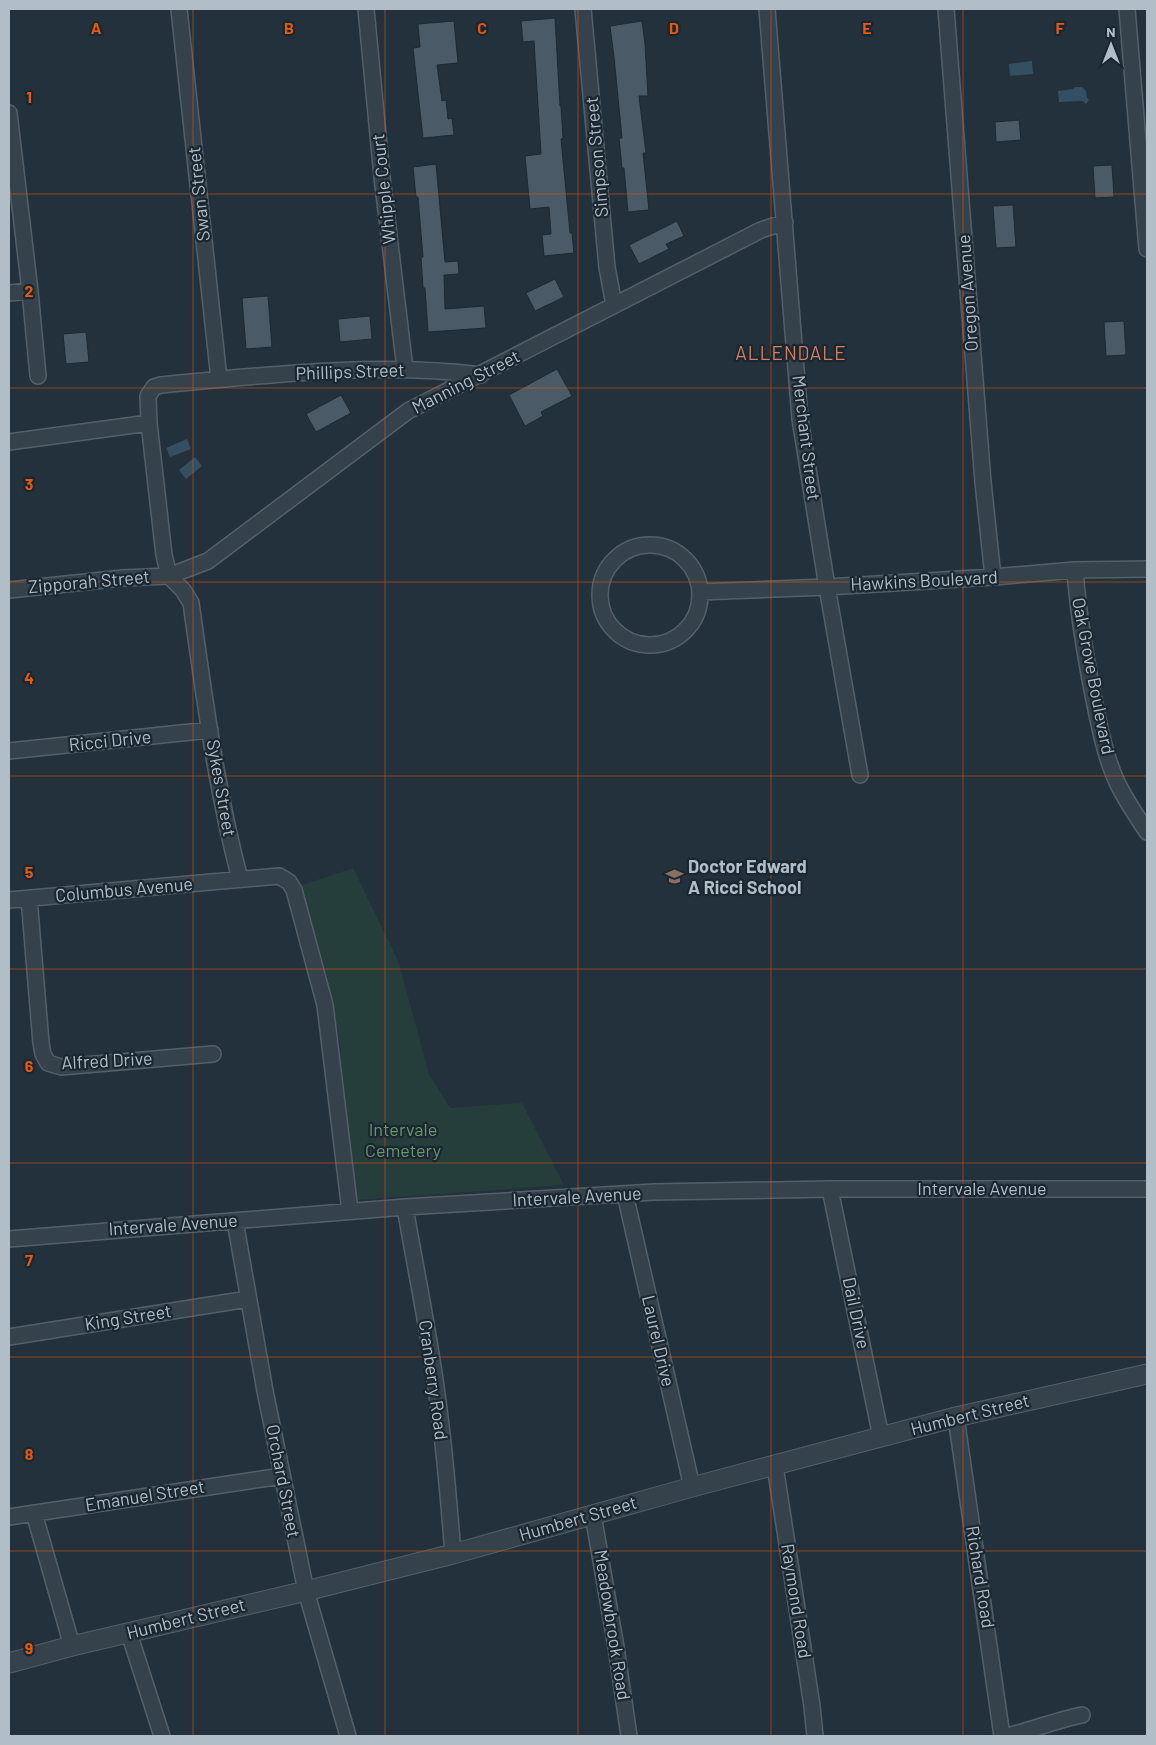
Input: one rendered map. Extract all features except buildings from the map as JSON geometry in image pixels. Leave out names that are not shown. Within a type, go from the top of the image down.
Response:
[{"type":"street","name":"Swan Street","points":[[179,9],[220,379]]},
{"type":"street","name":"Whipple Court","points":[[366,9],[382,177],[405,369]]},
{"type":"street","name":"Simpson Street","points":[[583,9],[607,267],[614,305]]},
{"type":"street","name":"Merchant Street","points":[[767,9],[800,419],[860,775]]},
{"type":"street","name":"Oregon Avenue","points":[[946,9],[983,482],[993,577]]},
{"type":"street","points":[[1127,9],[1147,249]]},
{"type":"street","points":[[9,113],[38,376]]},
{"type":"street","name":"Manning Street","points":[[169,576],[208,561],[408,411],[760,230],[785,222]]},
{"type":"street","points":[[9,292],[30,291]]},
{"type":"street","name":"Phillips Street","points":[[220,379],[368,369],[441,370],[481,375]]},
{"type":"street","name":"Sykes Street","points":[[220,379],[161,385],[154,388],[148,396],[149,423],[164,555],[169,576],[183,590],[191,603],[210,730],[231,845],[240,880]]},
{"type":"street","points":[[9,442],[149,423]]},
{"type":"street","points":[[646,545],[660,546],[672,550],[683,557],[695,573],[700,592],[700,605],[688,629],[666,643],[653,646],[640,645],[616,633],[602,611],[599,598],[602,579],[612,562],[622,553],[646,545]]},
{"type":"street","name":"Hawkins Boulevard","points":[[700,592],[827,587],[1075,570],[1147,569]]},
{"type":"street","name":"Oak Grove Boulevard","points":[[1075,570],[1077,603],[1085,656],[1102,739],[1116,779],[1130,807],[1147,832]]},
{"type":"street","name":"Zipporah Street","points":[[9,590],[123,578],[169,576]]},
{"type":"street","name":"Ricci Drive","points":[[9,751],[210,730]]},
{"type":"street","points":[[240,880],[279,876],[289,882],[294,890],[325,1005],[350,1211]]},
{"type":"street","name":"Columbus Avenue","points":[[9,900],[240,880]]},
{"type":"street","name":"Alfred Drive","points":[[29,898],[41,1043],[43,1054],[48,1063],[61,1066],[213,1054]]},
{"type":"street","name":"Intervale Avenue","points":[[9,1238],[405,1207],[625,1194],[830,1190],[1147,1189]]},
{"type":"street","name":"Dail Drive","points":[[830,1190],[881,1437]]},
{"type":"street","name":"Laurel Drive","points":[[625,1194],[692,1487]]},
{"type":"street","name":"Cranberry Road","points":[[405,1207],[439,1404],[453,1554]]},
{"type":"street","name":"Orchard Street","points":[[235,1221],[248,1299],[306,1591],[348,1736]]},
{"type":"street","name":"King Street","points":[[9,1337],[248,1299]]},
{"type":"street","name":"Humbert Street","points":[[9,1663],[453,1554],[692,1487],[956,1417],[1147,1374]]},
{"type":"street","name":"Richard Road","points":[[956,1417],[1000,1708],[1002,1736]]},
{"type":"street","name":"Raymond Road","points":[[775,1466],[815,1736]]},
{"type":"street","name":"Emanuel Street","points":[[9,1517],[282,1476]]},
{"type":"street","points":[[34,1513],[72,1646]]},
{"type":"street","name":"Meadowbrook Road","points":[[593,1515],[629,1736]]},
{"type":"street","points":[[128,1633],[162,1736]]},
{"type":"street","points":[[1007,1736],[1082,1715]]},
{"type":"green space","name":"Intervale Cemetery","points":[[353,868],[399,963],[429,1074],[450,1108],[522,1103],[564,1185],[356,1200],[339,1078],[341,1049],[327,975],[318,958],[299,886]]},
{"type":"water","points":[[1032,61],[1033,74],[1010,76],[1009,64]]},
{"type":"water","points":[[1082,87],[1086,91],[1089,100],[1086,104],[1083,101],[1059,102],[1058,91]]},
{"type":"water","points":[[187,439],[191,449],[170,457],[166,448]]},
{"type":"water","points":[[195,457],[202,466],[186,479],[179,470]]},
{"type":"place","name":"Doctor Edward A Ricci School","points":[[674,877]]},
{"type":"district","name":"ALLENDALE","points":[[791,353]]}]
